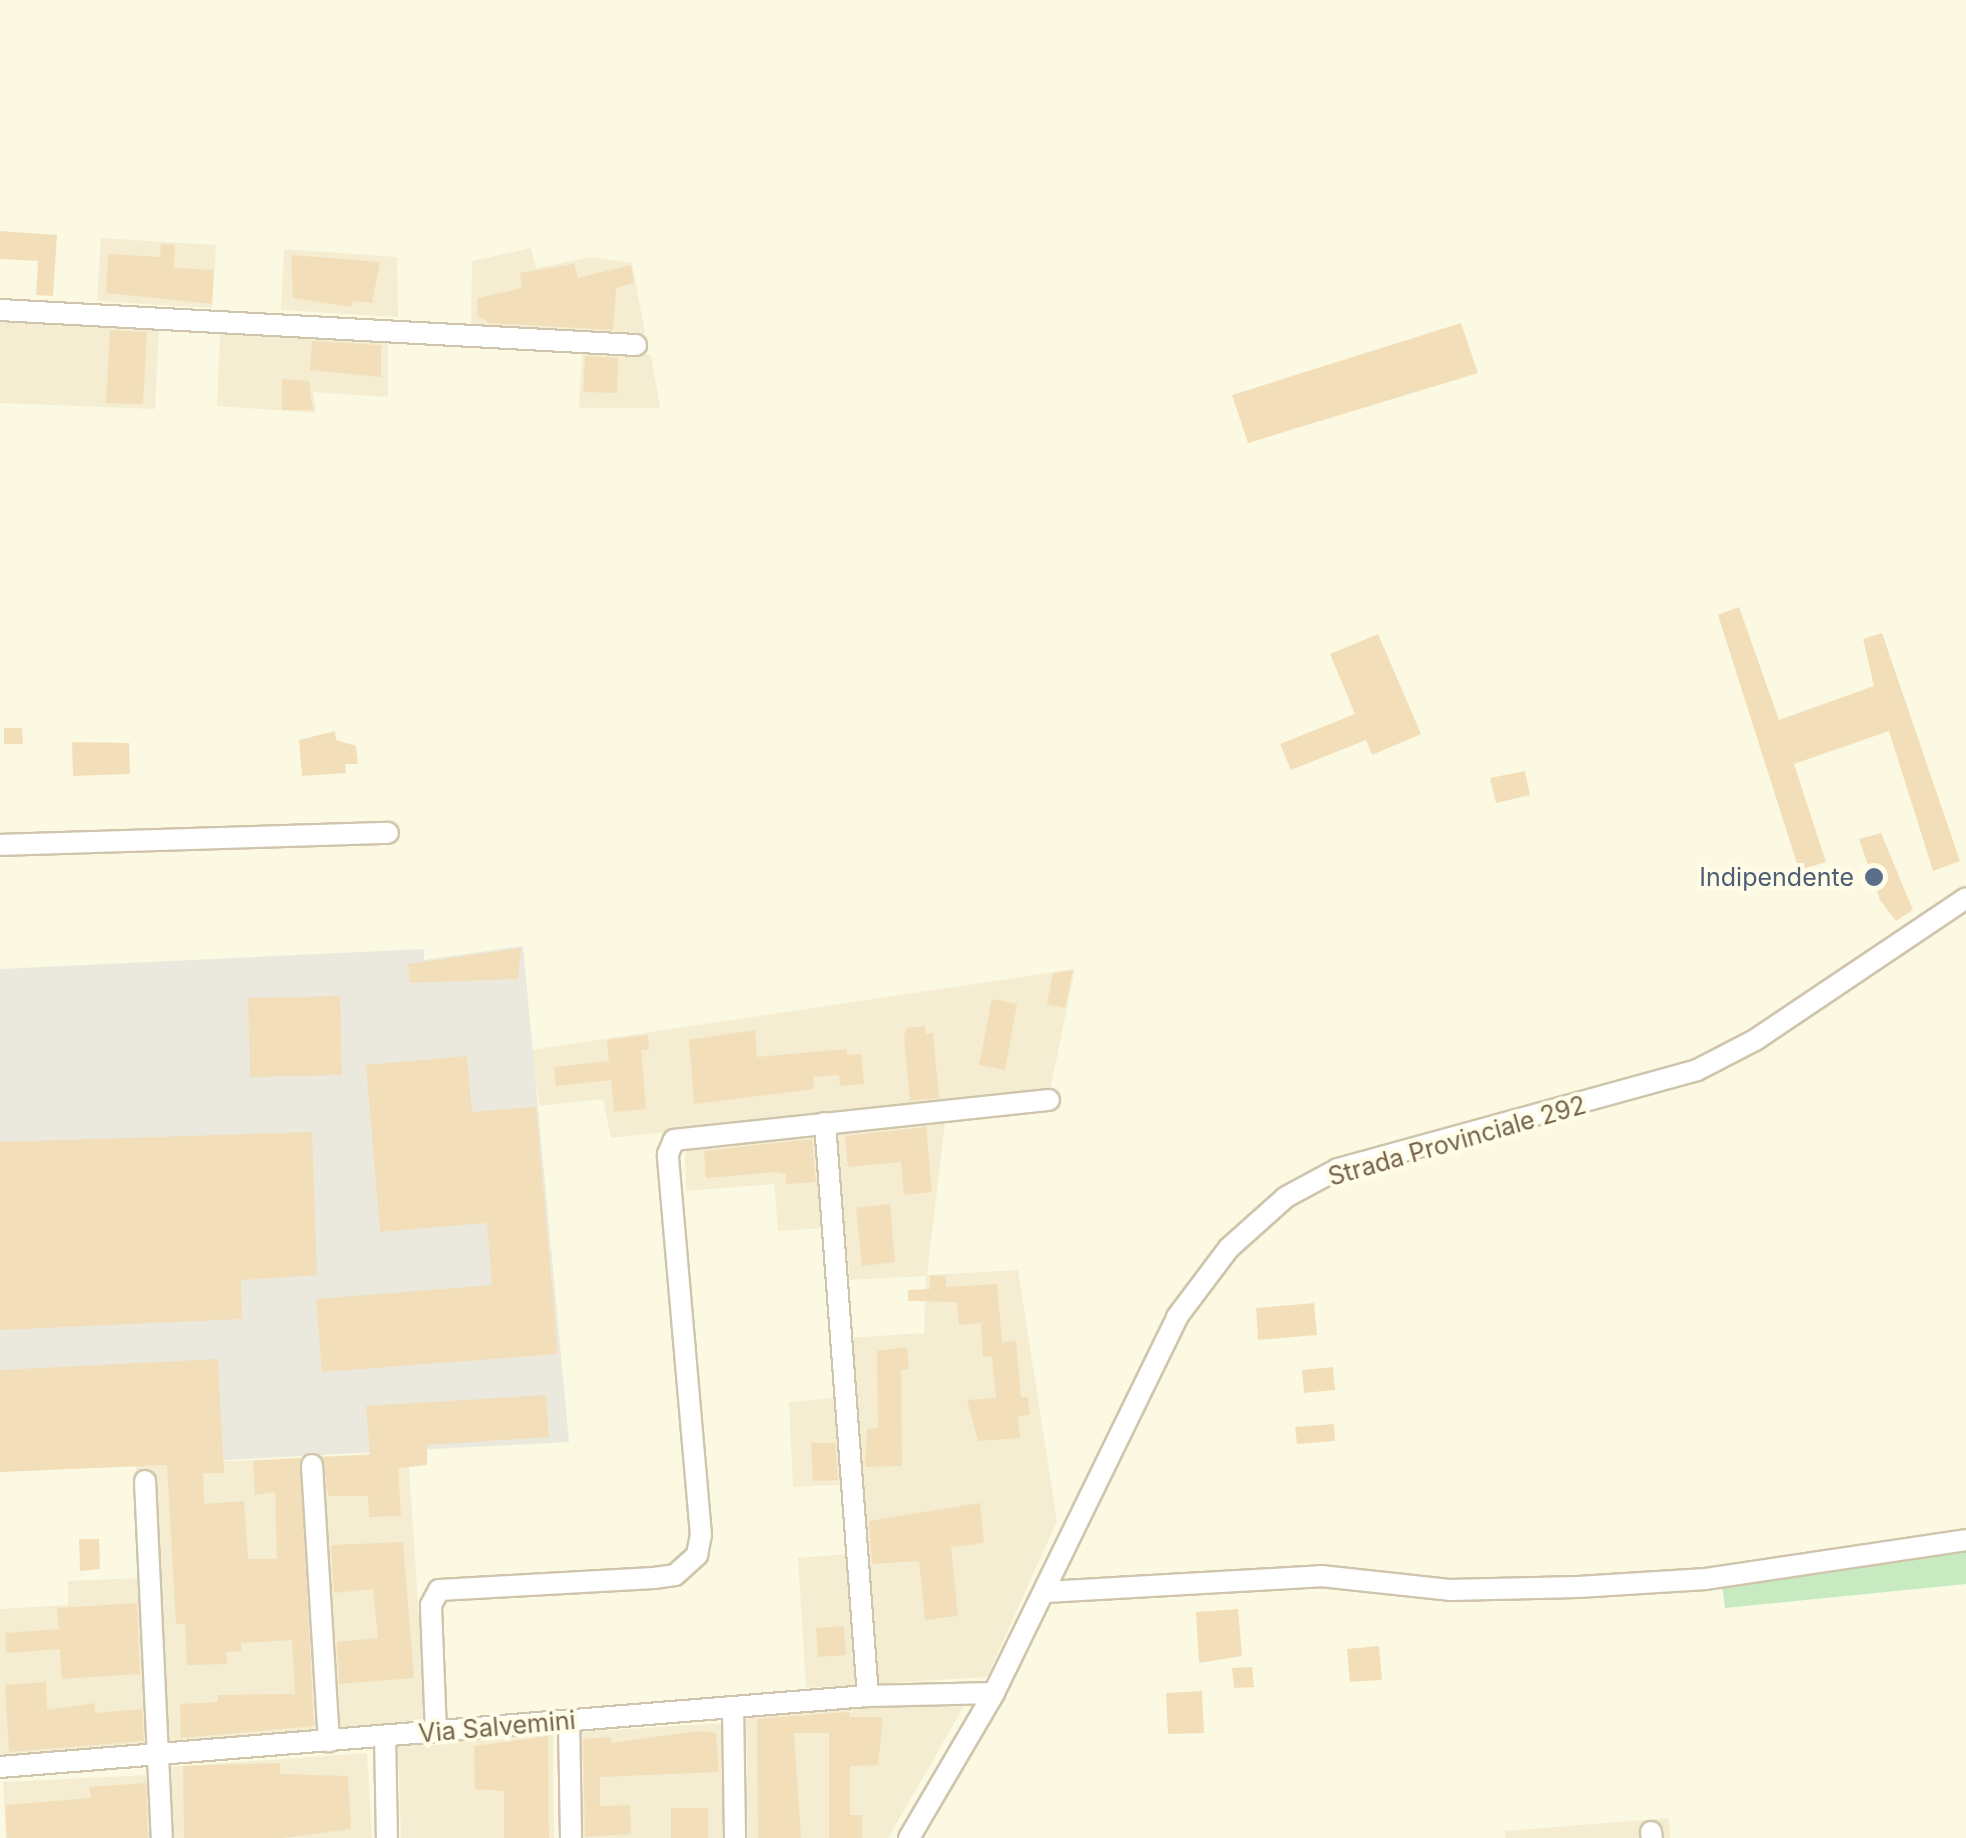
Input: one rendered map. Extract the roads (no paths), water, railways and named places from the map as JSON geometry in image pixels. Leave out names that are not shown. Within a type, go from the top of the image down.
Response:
[{"type":"street","points":[[0,310],[636,345]]},
{"type":"street","points":[[0,845],[388,834]]},
{"type":"street","name":"Strada Provinciale 292","points":[[909,1838],[994,1693],[1178,1317],[1229,1248],[1286,1197],[1338,1169],[1697,1070],[1756,1040],[1966,898]]},
{"type":"street","points":[[436,1732],[431,1605],[440,1590],[654,1578],[675,1575],[697,1555],[670,1146],[682,1137],[1049,1100]]},
{"type":"street","points":[[825,1123],[868,1696]]},
{"type":"street","points":[[312,1465],[330,1741]]},
{"type":"street","points":[[146,1481],[162,1838]]},
{"type":"street","points":[[1046,1592],[1321,1576],[1450,1590],[1578,1587],[1706,1578],[1966,1540]]},
{"type":"street","name":"Via Salvemini","points":[[0,1767],[158,1757],[733,1706],[868,1696],[994,1693]]},
{"type":"street","points":[[733,1706],[734,1838]]},
{"type":"street","points":[[569,1722],[571,1838]]},
{"type":"street","points":[[384,1736],[387,1838]]},
{"type":"place","name":"Indipendente","points":[[1874,877]]}]
